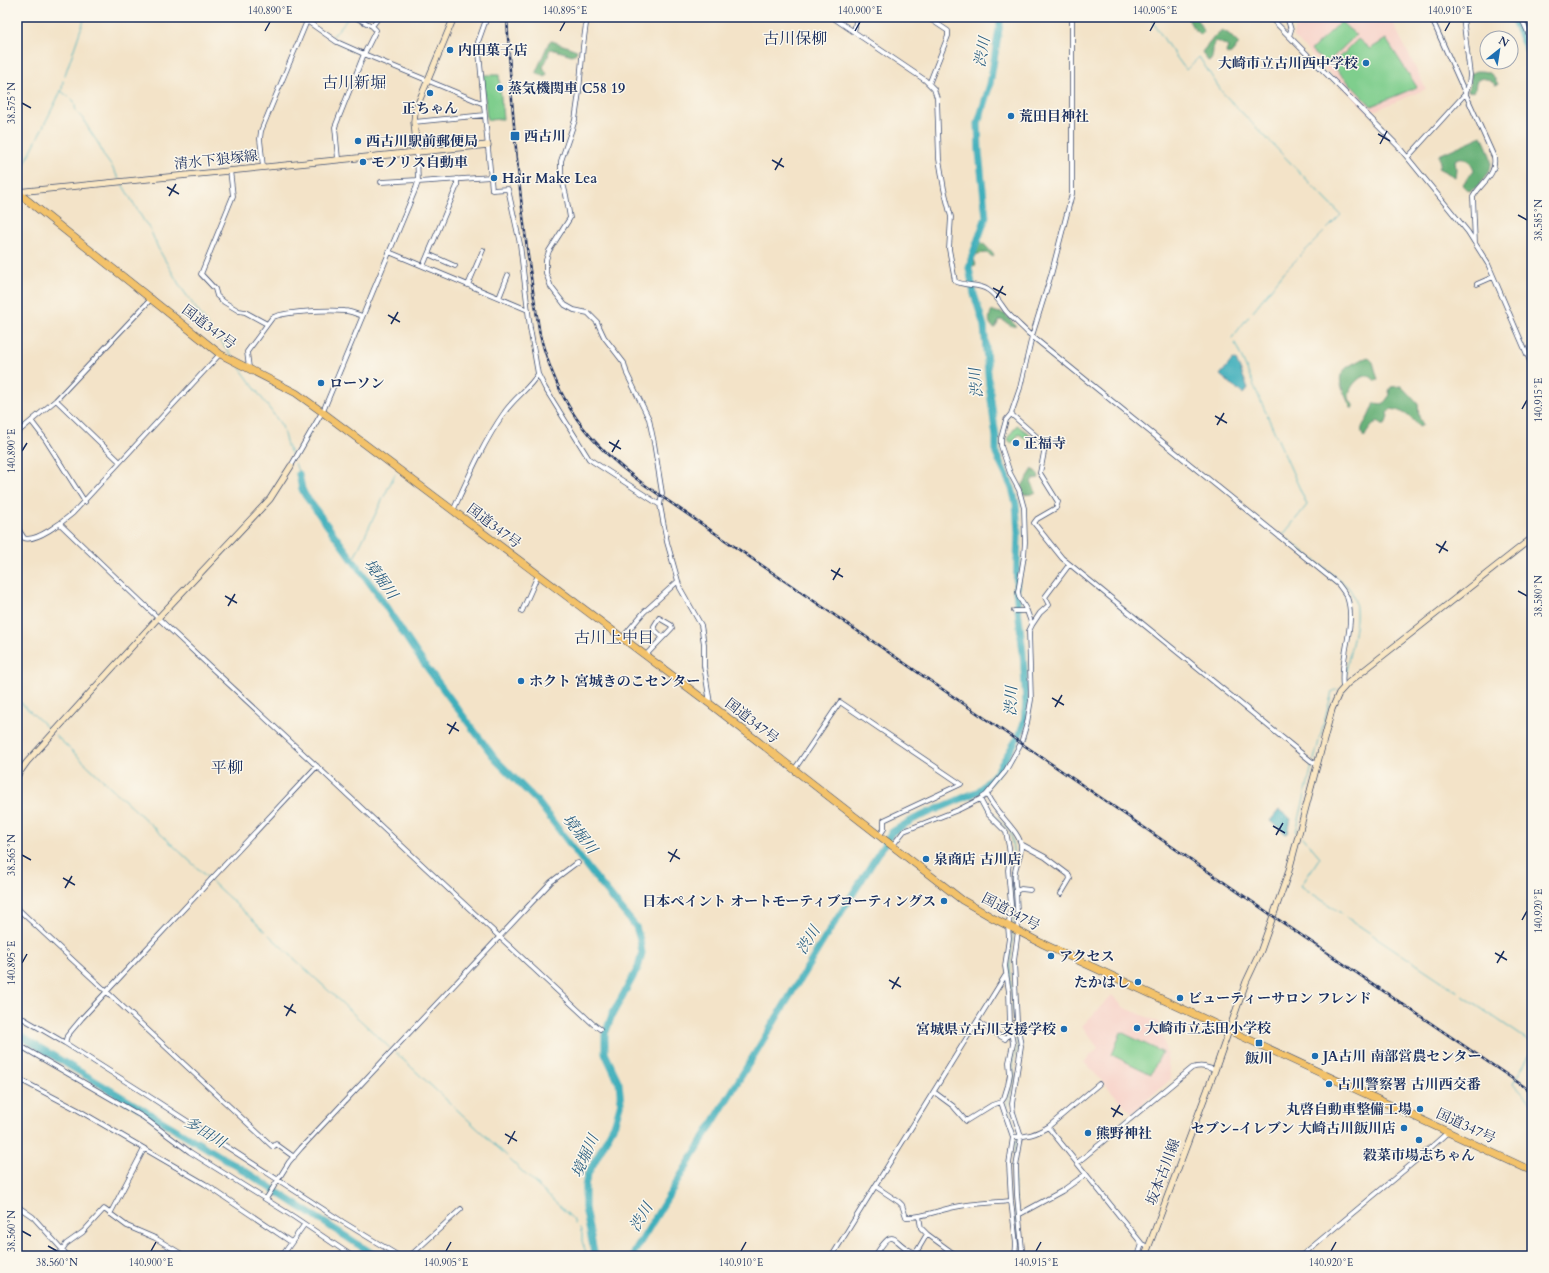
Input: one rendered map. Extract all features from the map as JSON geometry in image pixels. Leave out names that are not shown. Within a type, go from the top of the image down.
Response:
[{"type":"highway","name":"国道347号","points":[[17,192],[152,298],[220,354],[296,393],[321,411],[710,704],[892,844],[962,900],[1013,928],[1228,1030],[1532,1171]]},
{"type":"street","points":[[300,17],[337,42],[484,104]]},
{"type":"street","points":[[338,160],[335,127],[364,54],[376,30],[372,26],[355,17]]},
{"type":"street","points":[[372,26],[379,17]]},
{"type":"street","points":[[17,776],[26,762],[270,499],[291,466],[321,411],[324,409],[418,181],[414,122],[415,111],[454,17]]},
{"type":"street","points":[[487,17],[478,42],[492,190],[508,189],[520,244],[538,374],[544,388],[557,410],[589,459],[660,505]]},
{"type":"street","points":[[589,17],[586,24],[583,46],[575,120],[561,161],[561,176],[570,218],[549,252],[545,267],[551,287],[560,299],[570,308],[588,313],[597,322],[604,337],[624,363],[627,374],[635,388],[650,423],[662,493],[660,505],[667,542],[677,574],[677,582],[701,626],[704,644],[704,666],[710,704]]},
{"type":"street","points":[[832,17],[929,84],[934,89],[937,98],[939,159],[951,217],[949,249],[955,281],[962,284],[977,285],[993,293],[1007,312],[1032,336],[1338,584],[1347,597],[1349,609],[1349,627],[1343,671],[1343,687]]},
{"type":"street","points":[[854,32],[858,17]]},
{"type":"street","points":[[927,17],[948,31],[948,36],[929,84]]},
{"type":"street","points":[[1032,625],[1027,610],[1019,598],[1018,592],[1025,542],[1024,508],[1019,490],[1010,473],[1001,446],[1001,438],[1006,420],[1012,414],[1020,388],[1032,336],[1051,275],[1072,194],[1072,17]]},
{"type":"street","points":[[1270,17],[1408,157],[1476,243],[1488,264],[1530,357],[1532,366]]},
{"type":"street","points":[[1287,17],[1291,30],[1289,36]]},
{"type":"street","points":[[1431,17],[1494,157],[1494,167],[1491,174],[1476,190],[1473,197],[1476,243]]},
{"type":"street","points":[[1408,157],[1466,93],[1470,75],[1463,17]]},
{"type":"street","points":[[1521,17],[1532,42]]},
{"type":"street","points":[[263,167],[260,139],[261,131],[307,21]]},
{"type":"street","points":[[414,122],[485,115]]},
{"type":"street","name":"清水下狼塚線","points":[[17,192],[488,146]]},
{"type":"street","points":[[230,170],[233,196],[201,274],[214,289],[217,296],[224,302],[267,324]]},
{"type":"street","points":[[381,182],[491,177]]},
{"type":"street","points":[[422,266],[457,186],[457,179]]},
{"type":"street","points":[[468,285],[483,250]]},
{"type":"street","points":[[389,252],[528,310]]},
{"type":"street","points":[[428,254],[455,266]]},
{"type":"street","points":[[499,298],[508,275]]},
{"type":"street","points":[[1476,284],[1493,277]]},
{"type":"street","points":[[17,433],[32,422],[56,400],[152,298]]},
{"type":"street","points":[[249,368],[247,352],[267,324],[275,316],[296,312],[345,311],[362,316]]},
{"type":"street","points":[[17,527],[24,538],[31,539],[60,524],[85,502],[220,354]]},
{"type":"street","points":[[453,511],[483,450],[502,416],[517,398],[533,383],[538,374]]},
{"type":"street","points":[[56,400],[120,462]]},
{"type":"street","points":[[1012,414],[1044,443],[1045,447],[1040,473],[1058,502],[1058,505],[1056,508],[1037,519],[1034,523],[1062,558],[1305,756],[1318,764]]},
{"type":"street","points":[[32,422],[45,439],[85,502]]},
{"type":"street","points":[[60,524],[158,618],[600,1029]]},
{"type":"street","points":[[1343,687],[1532,538]]},
{"type":"street","points":[[892,844],[904,831],[958,810],[981,799],[987,794],[1008,766],[1021,743],[1027,723],[1030,700],[1029,631],[1040,613],[1048,605],[1045,597],[1069,565]]},
{"type":"street","points":[[522,611],[538,575]]},
{"type":"street","points":[[622,638],[644,612],[677,582]]},
{"type":"street","points":[[1014,611],[1027,610]]},
{"type":"street","points":[[645,656],[672,628],[671,625],[659,618],[654,626],[654,629],[662,637]]},
{"type":"street","name":"坂本古川線","points":[[1145,1256],[1227,1038],[1228,1030],[1246,982],[1261,950],[1288,874],[1335,701],[1343,687]]},
{"type":"street","points":[[794,770],[840,702],[960,784],[884,820],[884,829],[881,836]]},
{"type":"street","points":[[65,1043],[67,1036],[106,992],[317,766]]},
{"type":"street","points":[[987,794],[994,808],[1021,844],[1056,865],[1069,875],[1070,879],[1061,894]]},
{"type":"street","points":[[981,799],[988,814],[1006,832],[1010,857],[1008,870],[1011,905],[1009,923],[1013,928]]},
{"type":"street","points":[[1015,1256],[1017,1137],[1012,1104],[1021,1046],[1017,1021],[1013,928],[1016,891],[1015,872],[1021,844]]},
{"type":"street","points":[[266,1198],[294,1157],[500,936],[551,882],[578,864]]},
{"type":"street","points":[[1016,891],[1021,889],[1030,890]]},
{"type":"street","points":[[17,908],[273,1147],[276,1144],[294,1157]]},
{"type":"street","points":[[934,1092],[953,1106],[966,1121],[1001,1102],[1004,1098],[1010,1074],[1009,1062],[1013,1044],[1010,1031],[1005,966],[1009,938],[1013,928]]},
{"type":"street","points":[[832,1256],[1005,976]]},
{"type":"street","points":[[17,1015],[65,1043],[343,1222],[399,1256]]},
{"type":"street","points":[[976,1022],[1005,1039],[1010,1031]]},
{"type":"street","points":[[17,1044],[143,1117],[190,1152],[266,1198],[352,1256]]},
{"type":"street","points":[[1077,1163],[1192,1068],[1203,1066],[1215,1070]]},
{"type":"street","points":[[17,1078],[78,1110],[220,1193],[291,1242]]},
{"type":"street","points":[[1017,1137],[1036,1134],[1048,1127],[1099,1084]]},
{"type":"street","points":[[1001,1102],[1017,1137],[1009,1164],[1011,1201],[1016,1213],[1022,1249],[1021,1256]]},
{"type":"street","points":[[1048,1127],[1142,1244],[1148,1247]]},
{"type":"street","points":[[1300,1256],[1419,1158],[1448,1132]]},
{"type":"street","points":[[110,1214],[144,1149]]},
{"type":"street","points":[[1016,1213],[1062,1191],[1086,1174]]},
{"type":"street","points":[[875,1186],[902,1205],[906,1217],[919,1216],[961,1206],[1011,1201]]},
{"type":"street","points":[[17,1206],[33,1217],[68,1256]]},
{"type":"street","points":[[58,1256],[66,1244],[83,1232],[104,1209],[127,1226],[155,1238],[185,1256]]},
{"type":"street","points":[[410,1256],[461,1209]]},
{"type":"street","points":[[919,1216],[921,1228],[957,1256]]},
{"type":"street","points":[[282,1256],[304,1225]]},
{"type":"street","points":[[875,1256],[883,1242],[891,1238],[894,1238],[913,1252],[917,1251],[927,1234]]},
{"type":"street","points":[[1138,1256],[1142,1244]]},
{"type":"shaded area","name":"大崎市立古川西中学校","points":[[1291,17],[1390,17],[1426,89],[1369,113],[1293,36],[1295,26]]},
{"type":"shaded area","name":"大崎市立志田小学校","points":[[1112,995],[1123,1007],[1159,1022],[1171,1079],[1132,1113],[1084,1062],[1098,1048],[1082,1026]]},
{"type":"green space","points":[[1187,17],[1196,17],[1204,32],[1202,34],[1199,34]]},
{"type":"green space","points":[[1341,22],[1356,35],[1326,64],[1311,50]]},
{"type":"green space","points":[[1222,30],[1229,34],[1239,44],[1232,53],[1227,54],[1226,52],[1228,47],[1217,41],[1214,43],[1211,60],[1208,61],[1202,52]]},
{"type":"green space","points":[[1358,39],[1370,49],[1386,39],[1417,87],[1371,106],[1332,65]]},
{"type":"green space","points":[[552,41],[577,50],[576,53],[572,55],[551,49],[543,67],[547,74],[545,77],[536,72],[549,42]]},
{"type":"green space","points":[[1476,71],[1490,73],[1498,84],[1496,85],[1488,80],[1481,79],[1476,82],[1475,90],[1473,92],[1468,91],[1471,74]]},
{"type":"green space","points":[[483,75],[499,75],[503,119],[487,120]]},
{"type":"green space","points":[[1482,136],[1490,154],[1491,165],[1480,184],[1474,189],[1468,191],[1462,185],[1474,170],[1469,161],[1464,158],[1458,158],[1455,160],[1455,177],[1438,168],[1440,164],[1439,155]]},
{"type":"green space","points":[[979,242],[985,245],[994,255],[993,257],[987,253],[977,254],[974,259],[976,265],[972,266],[968,259],[974,244]]},
{"type":"green space","points":[[992,311],[1005,314],[1016,326],[1012,326],[1000,320],[995,328],[993,327],[989,321]]},
{"type":"green space","points":[[1368,357],[1373,362],[1378,380],[1375,381],[1370,376],[1364,376],[1355,383],[1349,393],[1349,399],[1353,405],[1353,408],[1351,408],[1342,389],[1341,376],[1343,371],[1348,367]]},
{"type":"green space","points":[[1401,386],[1418,404],[1419,417],[1423,425],[1419,427],[1406,415],[1399,411],[1390,409],[1387,413],[1388,417],[1385,425],[1382,425],[1378,421],[1370,428],[1364,438],[1362,428],[1374,403],[1383,404],[1390,395],[1389,391],[1391,387]]},
{"type":"green space","points":[[1017,425],[1036,439],[1033,444],[1019,434],[1012,443],[1007,439]]},
{"type":"green space","points":[[1033,469],[1038,474],[1039,478],[1033,479],[1031,482],[1036,492],[1023,495],[1022,486]]},
{"type":"green space","points":[[1121,1032],[1162,1052],[1151,1074],[1112,1055]]},
{"type":"water","points":[[1233,359],[1236,360],[1248,388],[1243,394],[1220,375]]},
{"type":"water","points":[[1279,810],[1291,819],[1288,833],[1286,834],[1270,821]]},
{"type":"waterway","points":[[65,75],[85,17]]},
{"type":"waterway","points":[[333,36],[349,17]]},
{"type":"waterway","name":"渋川","points":[[632,1256],[825,938],[892,832],[914,819],[979,791],[996,773],[1020,734],[1024,722],[1026,703],[1023,653],[1016,591],[1018,533],[1016,504],[1012,488],[996,454],[996,437],[989,385],[984,326],[974,294],[969,268],[986,217],[979,152],[978,123],[990,84],[1001,17]]},
{"type":"waterway","points":[[1512,17],[1532,60]]},
{"type":"waterway","points":[[1077,20],[1151,19],[1186,70],[1199,57],[1222,92],[1341,215],[1284,272],[1253,311]]},
{"type":"waterway","points":[[17,179],[62,89],[63,81]]},
{"type":"waterway","points":[[61,91],[74,101],[76,111],[83,119],[119,179]]},
{"type":"waterway","points":[[122,184],[150,229],[158,248],[180,286],[211,332],[233,357]]},
{"type":"waterway","points":[[1232,338],[1249,316]]},
{"type":"waterway","points":[[1235,343],[1307,505],[1283,535]]},
{"type":"waterway","points":[[240,368],[282,426],[287,446],[294,458]]},
{"type":"waterway","points":[[295,463],[299,474]]},
{"type":"waterway","name":"境堀川","points":[[299,474],[302,489],[305,495],[377,593],[417,654],[496,760],[538,802],[591,872],[636,927],[642,953],[638,968],[612,1015],[605,1034],[605,1053],[619,1083],[621,1102],[615,1123],[587,1176],[585,1187],[585,1208],[595,1256]]},
{"type":"waterway","points":[[353,560],[395,474]]},
{"type":"waterway","points":[[1288,539],[1348,587],[1353,596],[1356,607],[1356,619],[1345,679]]},
{"type":"waterway","points":[[1314,760],[1332,692],[1337,689]]},
{"type":"waterway","points":[[17,699],[50,730]]},
{"type":"waterway","points":[[55,735],[209,879]]},
{"type":"waterway","points":[[1296,832],[1312,766]]},
{"type":"waterway","name":"渋川","points":[[979,791],[982,796]]},
{"type":"waterway","points":[[983,799],[991,811],[1011,833],[1014,859],[1012,876],[1014,925]]},
{"type":"waterway","points":[[1303,837],[1320,857],[1301,886],[1341,913]]},
{"type":"waterway","points":[[212,882],[265,931]]},
{"type":"waterway","points":[[1346,917],[1458,992]]},
{"type":"waterway","points":[[1013,932],[1010,977],[1018,1048],[1013,1059],[1014,1079],[1007,1106],[1016,1135]]},
{"type":"waterway","points":[[269,935],[390,1048]]},
{"type":"waterway","points":[[1463,996],[1532,1043]]},
{"type":"waterway","name":"多田川","points":[[17,1034],[240,1168],[376,1256]]},
{"type":"waterway","points":[[1532,1051],[1513,1083],[1532,1104]]},
{"type":"waterway","points":[[396,1053],[507,1156]]},
{"type":"waterway","points":[[1017,1138],[1013,1165],[1019,1244],[1018,1256]]},
{"type":"waterway","points":[[510,1160],[573,1219],[575,1224]]},
{"type":"waterway","points":[[580,1228],[582,1241],[587,1256]]},
{"type":"railway","points":[[507,17],[512,97],[523,216],[540,335],[547,359],[565,400],[590,436],[605,452],[622,468],[642,483],[1532,1092]]},
{"type":"place","name":"内田菓子店","points":[[450,50]]},
{"type":"place","name":"大崎市立古川西中学校","points":[[1366,63]]},
{"type":"place","name":"蒸気機関車 C58 19","points":[[500,88]]},
{"type":"place","name":"正ちゃん","points":[[430,93]]},
{"type":"place","name":"荒田目神社","points":[[1011,116]]},
{"type":"place","name":"西古川","points":[[515,136]]},
{"type":"place","name":"西古川駅前郵便局","points":[[358,141]]},
{"type":"place","name":"モノリス自動車","points":[[363,162]]},
{"type":"place","name":"Hair Make Lea","points":[[494,178]]},
{"type":"place","name":"ローソン","points":[[321,383]]},
{"type":"place","name":"正福寺","points":[[1016,443]]},
{"type":"place","name":"ホクト 宮城きのこセンター","points":[[521,681]]},
{"type":"place","name":"泉商店 古川店","points":[[926,859]]},
{"type":"place","name":"日本ペイント オートモーティブコーティングス","points":[[944,901]]},
{"type":"place","name":"アクセス","points":[[1051,956]]},
{"type":"place","name":"たかはし","points":[[1138,982]]},
{"type":"place","name":"ビューティーサロン フレンド","points":[[1180,998]]},
{"type":"place","name":"大崎市立志田小学校","points":[[1137,1028]]},
{"type":"place","name":"宮城県立古川支援学校","points":[[1064,1029]]},
{"type":"place","name":"飯川","points":[[1259,1043]]},
{"type":"place","name":"JA古川 南部営農センター","points":[[1315,1056]]},
{"type":"place","name":"古川警察署 古川西交番","points":[[1329,1084]]},
{"type":"place","name":"丸啓自動車整備工場","points":[[1420,1109]]},
{"type":"place","name":"セブン-イレブン 大崎古川飯川店","points":[[1404,1128]]},
{"type":"place","name":"熊野神社","points":[[1088,1133]]},
{"type":"place","name":"穀菜市場志ちゃん","points":[[1419,1140]]},
{"type":"district","name":"古川保柳","points":[[795,39]]},
{"type":"district","name":"古川新堀","points":[[354,83]]},
{"type":"district","name":"古川上中目","points":[[614,638]]},
{"type":"district","name":"平柳","points":[[227,768]]}]
